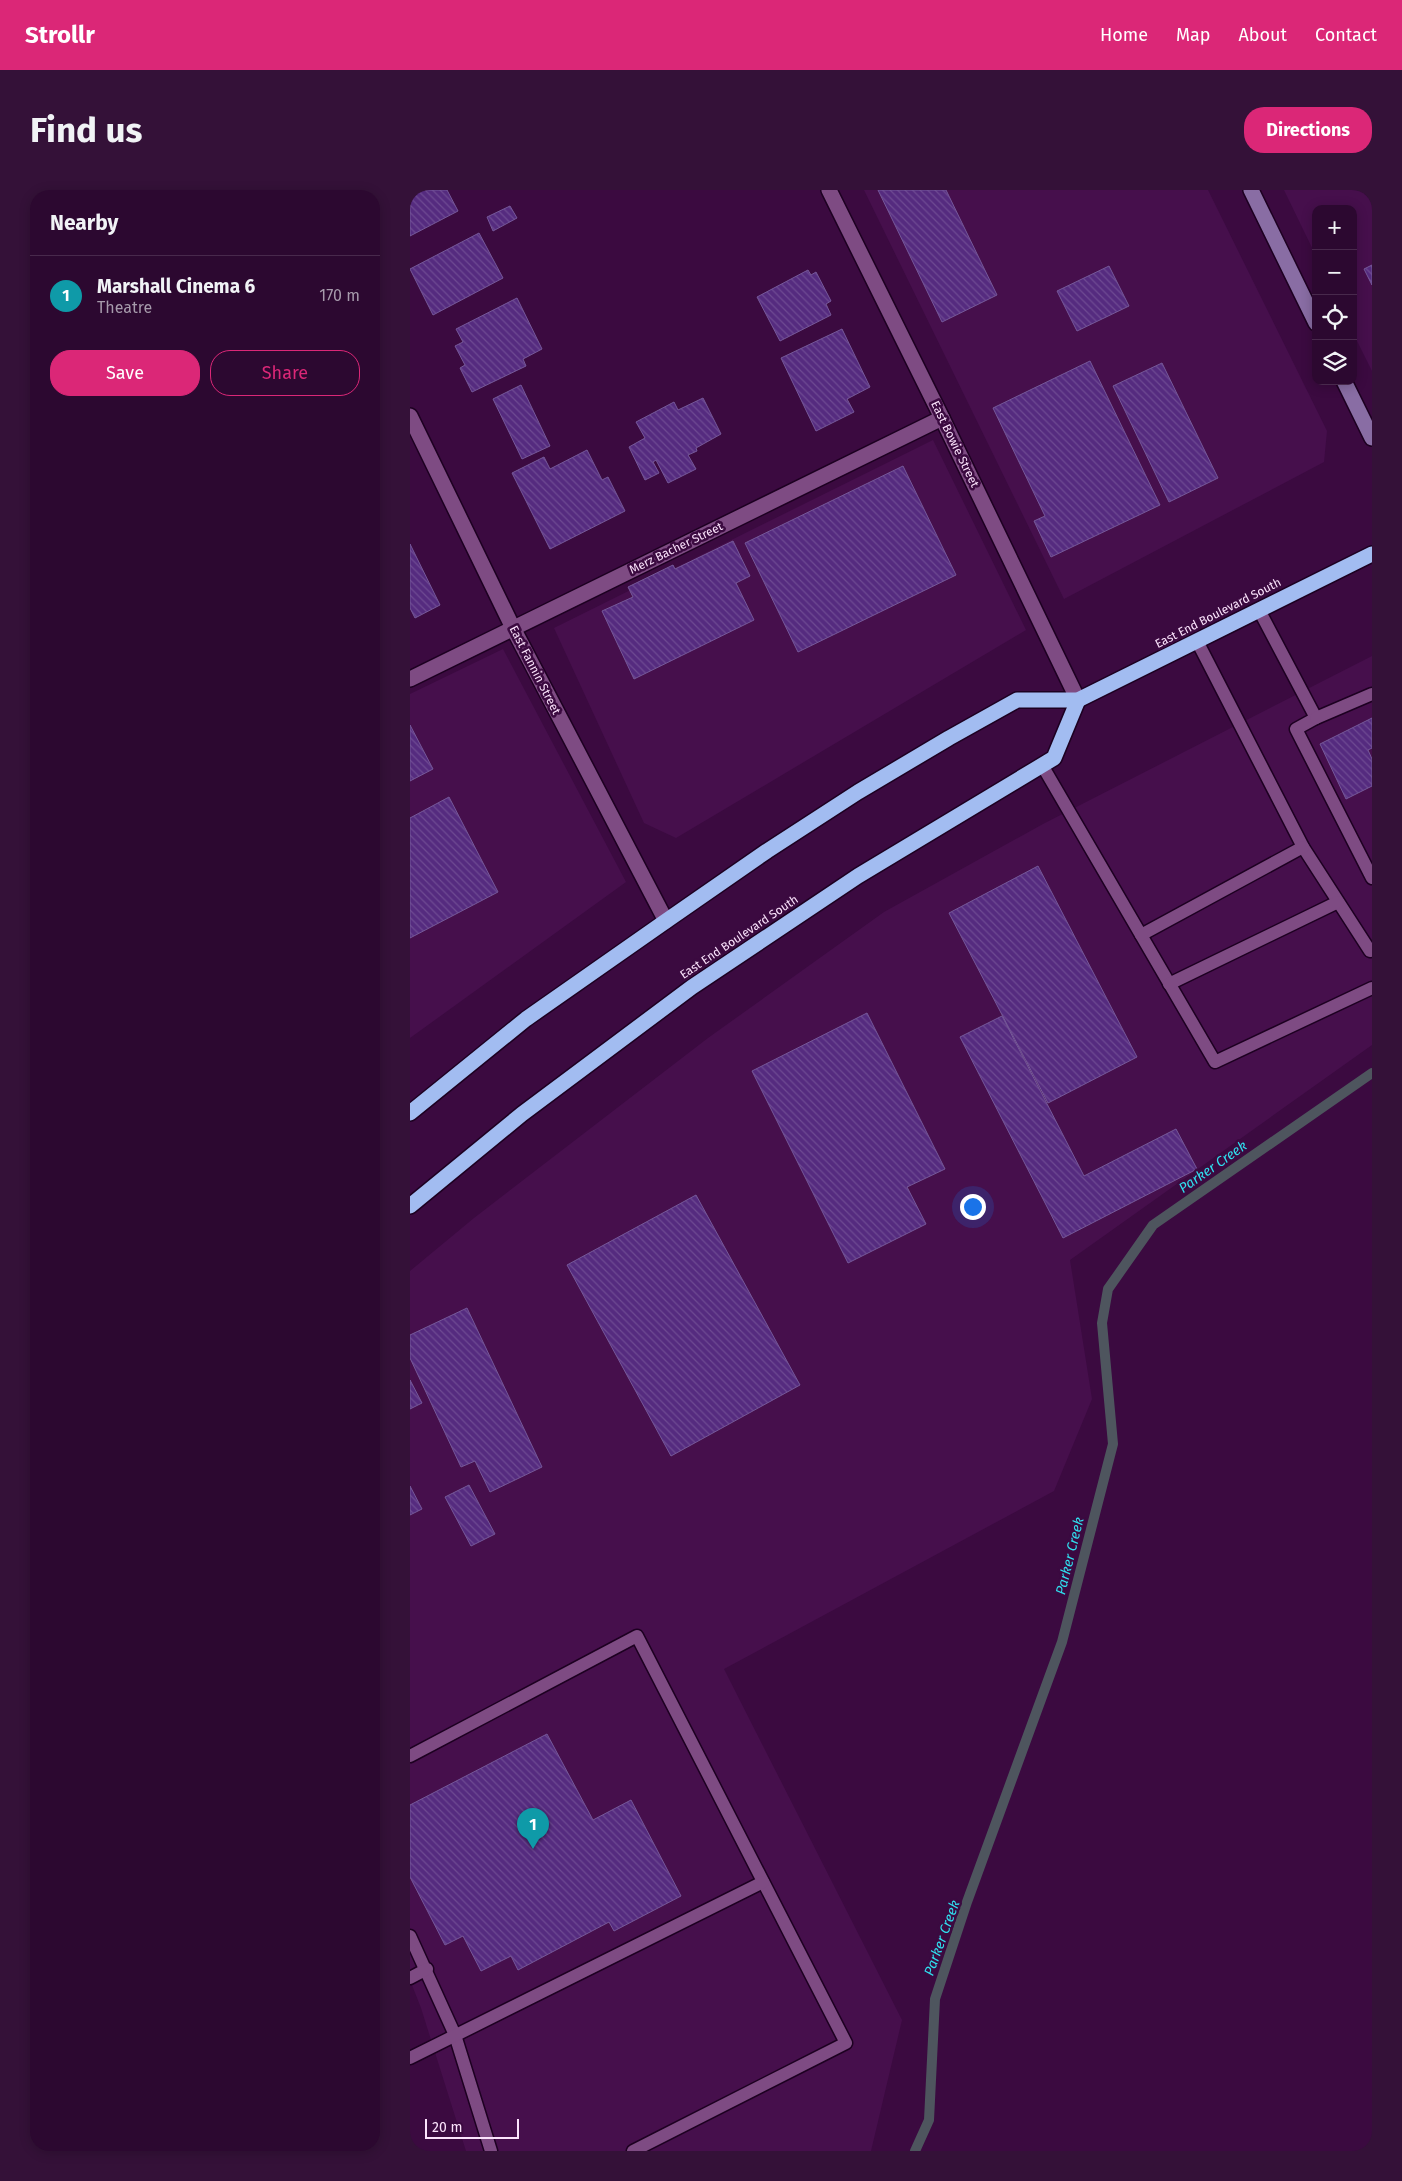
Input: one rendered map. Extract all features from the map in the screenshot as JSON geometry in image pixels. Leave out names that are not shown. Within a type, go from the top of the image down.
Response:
[{"type":"highway","name":"East End Boulevard South","points":[[410,1113],[526,1020],[767,851],[858,792],[1017,700],[1078,700],[1372,554]]},
{"type":"highway","name":"East End Boulevard South","points":[[410,1206],[436,1183],[559,1086],[692,988],[858,876],[1054,758],[1078,700]]},
{"type":"main road","points":[[1251,190],[1312,315]]},
{"type":"main road","points":[[1346,385],[1372,438]]},
{"type":"street","name":"East Bowie Street","points":[[829,190],[942,418],[1078,700]]},
{"type":"street","name":"East Fannin Street","points":[[410,416],[513,628],[666,921]]},
{"type":"street","name":"Merz Bacher Street","points":[[410,679],[942,418]]},
{"type":"lane","points":[[1259,610],[1316,718]]},
{"type":"lane","points":[[1197,641],[1303,847],[1371,952]]},
{"type":"lane","points":[[1372,694],[1316,718],[1296,729],[1372,878]]},
{"type":"lane","points":[[1042,765],[1215,1062],[1372,988]]},
{"type":"lane","points":[[1141,935],[1303,847]]},
{"type":"lane","points":[[1169,984],[1338,902]]},
{"type":"lane","points":[[410,1756],[637,1636],[846,2043],[633,2151]]},
{"type":"lane","points":[[410,2058],[763,1882]]},
{"type":"lane","points":[[410,1936],[427,1969],[455,2034],[492,2151]]},
{"type":"lane","points":[[410,1978],[427,1969]]},
{"type":"shaded area","points":[[864,190],[1208,190],[1327,431],[1324,462],[1064,599]]},
{"type":"shaded area","points":[[1284,190],[1372,190],[1372,371],[1357,341],[1357,205],[1312,205],[1312,248]]},
{"type":"shaded area","points":[[933,440],[1026,630],[676,838],[644,823],[554,628]]},
{"type":"shaded area","points":[[503,649],[626,882],[410,1038],[410,694]]},
{"type":"shaded area","points":[[1372,656],[1372,1045],[1070,1260],[1092,1399],[1054,1491],[724,1669],[902,2020],[871,2151],[466,2151],[421,2008],[410,1980],[410,1271],[474,1218],[708,1038],[884,912],[1043,824]]},
{"type":"building","points":[[410,190],[447,190],[458,211],[410,236]]},
{"type":"building","points":[[878,190],[946,190],[997,295],[942,322]]},
{"type":"building","points":[[510,206],[517,218],[493,231],[487,217]]},
{"type":"building","points":[[479,233],[503,278],[433,315],[410,269]]},
{"type":"building","points":[[1372,265],[1372,285],[1364,269]]},
{"type":"building","points":[[1109,266],[1129,306],[1077,331],[1057,291]]},
{"type":"building","points":[[808,270],[811,275],[816,272],[831,301],[826,304],[831,315],[780,341],[757,297]]},
{"type":"building","points":[[517,298],[542,349],[523,359],[526,366],[472,392],[460,368],[465,365],[455,346],[463,342],[456,329]]},
{"type":"building","points":[[842,329],[870,387],[847,399],[854,412],[816,431],[781,358]]},
{"type":"building","points":[[1090,361],[1160,505],[1051,557],[1034,521],[1045,516],[993,408]]},
{"type":"building","points":[[1162,363],[1218,478],[1169,502],[1113,386]]},
{"type":"building","points":[[521,385],[550,446],[522,459],[493,399]]},
{"type":"building","points":[[703,398],[721,434],[696,448],[697,451],[688,455],[696,469],[668,483],[656,460],[653,462],[659,473],[645,480],[629,447],[645,438],[636,422],[674,402],[678,410]]},
{"type":"building","points":[[587,450],[602,480],[608,477],[625,511],[550,549],[512,473],[544,457],[550,469]]},
{"type":"building","points":[[903,466],[956,575],[798,652],[745,543]]},
{"type":"building","points":[[733,541],[750,576],[736,583],[754,620],[634,679],[602,611],[633,597],[628,587],[673,565],[675,569]]},
{"type":"building","points":[[410,544],[440,605],[415,618],[410,608]]},
{"type":"building","points":[[1372,718],[1372,748],[1368,750],[1372,759],[1372,786],[1346,799],[1320,744]]},
{"type":"building","points":[[410,725],[433,769],[410,781]]},
{"type":"building","points":[[449,797],[498,892],[410,938],[410,818]]},
{"type":"building","points":[[1038,866],[1137,1057],[1048,1103],[949,913]]},
{"type":"building","points":[[867,1013],[945,1169],[907,1187],[926,1224],[848,1263],[752,1071]]},
{"type":"building","points":[[1002,1016],[1084,1176],[1176,1129],[1197,1169],[1063,1238],[960,1037]]},
{"type":"building","points":[[696,1195],[800,1385],[671,1456],[567,1265]]},
{"type":"building","points":[[467,1308],[542,1467],[490,1492],[475,1461],[461,1467],[410,1358],[410,1335]]},
{"type":"building","points":[[410,1380],[422,1403],[410,1409]]},
{"type":"building","points":[[469,1485],[495,1534],[471,1546],[445,1497]]},
{"type":"building","points":[[410,1486],[422,1509],[410,1515]]},
{"type":"building","points":[[547,1734],[593,1820],[631,1800],[681,1896],[614,1931],[609,1922],[518,1970],[511,1956],[481,1971],[463,1936],[445,1945],[410,1877],[410,1805]]},
{"type":"waterway","name":"Parker Creek","points":[[915,2151],[929,2120],[935,1999],[967,1902],[1062,1642],[1113,1444],[1102,1323],[1108,1289],[1153,1225],[1372,1073]]},
{"type":"place","name":"Marshall Cinema 6","points":[[533,1849]]}]
